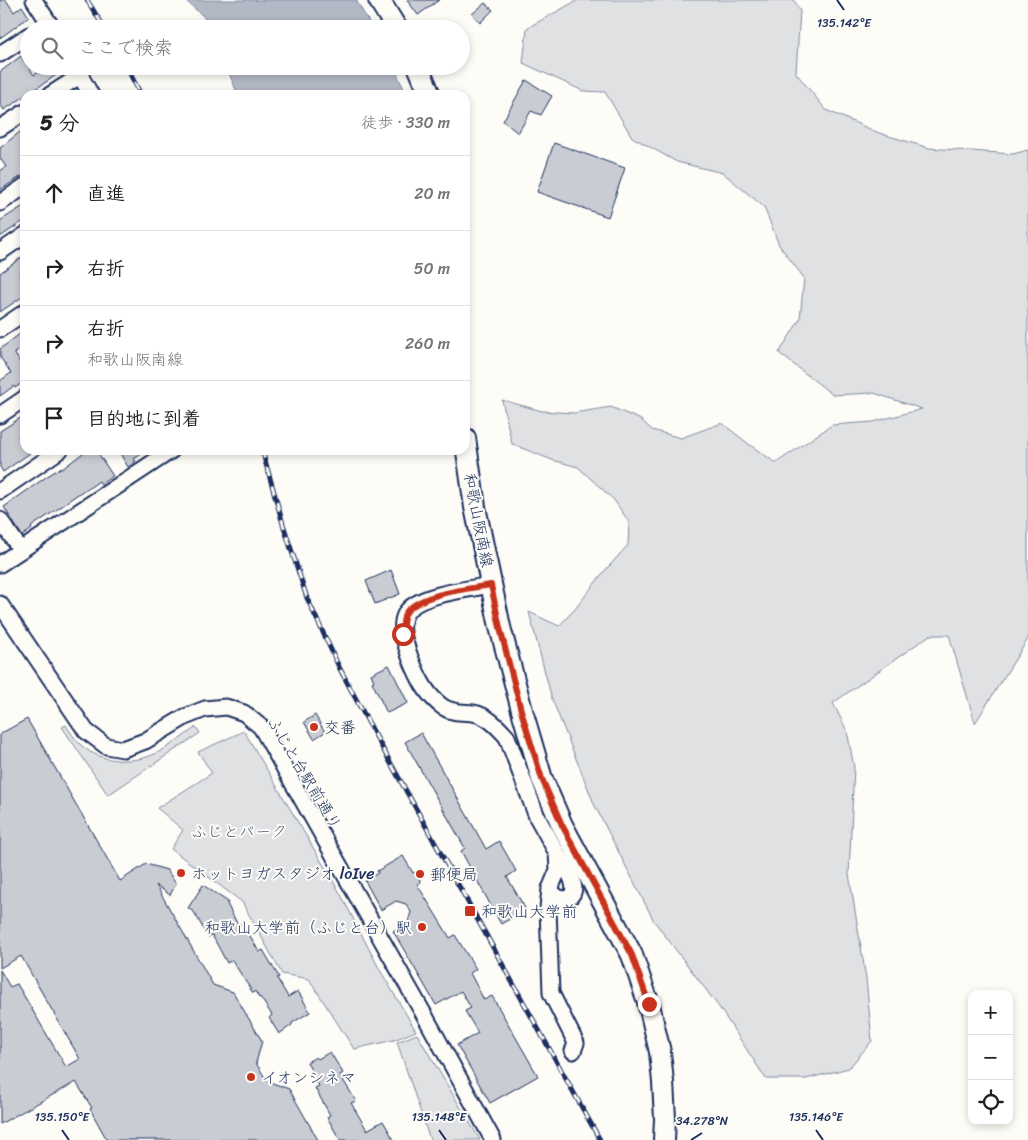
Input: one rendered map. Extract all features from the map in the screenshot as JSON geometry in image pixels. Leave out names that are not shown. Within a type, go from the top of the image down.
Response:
[{"type":"main road","points":[[379,0],[391,20]]},
{"type":"main road","points":[[422,75],[428,90]]},
{"type":"main road","name":"和歌山阪南線","points":[[467,455],[475,507],[500,628],[522,714],[542,779],[562,825],[632,955],[649,1004],[660,1052],[665,1119],[664,1140]]},
{"type":"street","points":[[34,0],[43,20]]},
{"type":"street","points":[[0,54],[20,41]]},
{"type":"street","points":[[56,90],[73,75]]},
{"type":"street","points":[[80,75],[88,90]]},
{"type":"street","points":[[0,128],[20,115]]},
{"type":"street","points":[[0,203],[20,189]]},
{"type":"street","points":[[0,252],[20,238]]},
{"type":"street","points":[[0,329],[20,315]]},
{"type":"street","points":[[0,415],[20,401]]},
{"type":"street","points":[[0,491],[53,455]]},
{"type":"street","points":[[0,564],[164,455]]},
{"type":"street","points":[[0,520],[21,550]]},
{"type":"street","points":[[491,585],[438,595],[416,604],[406,613],[402,625],[403,634],[416,674],[426,691],[436,702],[453,712],[475,713],[487,719],[506,737],[537,817],[573,882],[574,891],[572,895],[564,899],[559,898],[550,889]]},
{"type":"street","name":"ふじと台駅前通り","points":[[0,604],[86,731],[106,746],[122,749],[145,741],[185,717],[206,709],[226,707],[244,713],[261,727],[493,1140]]},
{"type":"street","points":[[557,853],[558,870],[550,889],[548,934],[550,993],[576,1042],[574,1051]]},
{"type":"green space","points":[[578,0],[794,0],[800,11],[796,73],[826,110],[879,133],[929,148],[1013,154],[1028,150],[1028,639],[975,723],[949,635],[930,635],[833,703],[847,731],[854,767],[849,874],[866,978],[872,1041],[849,1068],[806,1079],[766,1079],[719,1007],[654,921],[595,806],[552,699],[529,612],[559,626],[628,545],[629,522],[614,500],[578,467],[552,460],[512,444],[502,400],[542,411],[574,413],[611,407],[641,420],[652,430],[681,438],[722,423],[776,463],[832,425],[873,422],[922,409],[874,393],[833,395],[779,353],[800,319],[804,278],[779,245],[764,207],[723,173],[677,162],[632,137],[605,92],[583,91],[523,63],[527,28]]},
{"type":"green space","points":[[66,725],[77,741],[85,748],[104,758],[115,760],[137,759],[157,753],[196,727],[200,733],[108,795],[62,727]]},
{"type":"green space","name":"ふじとパーク","points":[[244,731],[340,893],[380,970],[416,1031],[394,1040],[354,1049],[309,979],[282,974],[242,902],[171,849],[183,830],[157,808],[212,773],[198,752]]},
{"type":"green space","points":[[417,1034],[480,1140],[430,1140],[397,1042]]},
{"type":"shaded area","points":[[185,0],[356,0],[368,20],[205,20]]},
{"type":"shaded area","points":[[230,75],[397,75],[405,90],[236,90]]},
{"type":"building","points":[[0,0],[6,0],[14,12],[22,6],[29,17],[25,20],[20,20],[20,24],[0,38]]},
{"type":"building","points":[[407,0],[439,0],[418,15]]},
{"type":"building","points":[[485,3],[493,10],[480,23],[472,14]]},
{"type":"building","points":[[20,57],[20,75],[56,75],[34,90],[20,90],[20,99],[4,110],[0,104],[0,72]]},
{"type":"building","points":[[526,80],[552,96],[541,115],[531,111],[518,133],[503,121]]},
{"type":"building","points":[[20,132],[20,177],[0,190],[0,171],[6,167],[0,158],[0,148]]},
{"type":"building","points":[[554,143],[625,168],[608,217],[537,192]]},
{"type":"building","points":[[20,208],[20,223],[0,237],[0,221]]},
{"type":"building","points":[[20,259],[20,298],[0,312],[0,273]]},
{"type":"building","points":[[20,334],[20,349],[14,353],[20,362],[20,384],[15,388],[14,386],[0,396],[0,381],[11,373],[0,357],[0,349]]},
{"type":"building","points":[[20,418],[20,435],[18,436],[20,439],[20,455],[27,455],[3,472],[0,467],[0,431]]},
{"type":"building","points":[[80,455],[99,455],[113,476],[101,484],[99,481],[84,490],[31,527],[32,529],[22,536],[4,507],[46,477],[62,467],[62,469]]},
{"type":"building","points":[[121,455],[140,455],[134,459],[136,461],[128,467]]},
{"type":"building","points":[[391,570],[400,594],[375,604],[366,581]]},
{"type":"building","points":[[389,665],[408,703],[387,713],[372,682],[374,681],[371,674]]},
{"type":"building","name":"交番","points":[[315,715],[325,732],[314,739],[304,722]]},
{"type":"building","points":[[27,719],[120,881],[146,864],[167,870],[176,884],[170,895],[156,885],[213,985],[233,992],[262,1041],[256,1063],[267,1081],[289,1089],[318,1140],[107,1140],[90,1109],[92,1108],[76,1082],[0,1124],[0,970],[10,987],[17,984],[66,1067],[80,1059],[21,956],[0,968],[0,734]]},
{"type":"building","points":[[421,733],[486,849],[499,841],[516,871],[507,877],[526,910],[501,924],[461,851],[465,848],[405,742]]},
{"type":"building","points":[[403,856],[421,882],[417,884],[450,938],[455,935],[476,969],[470,973],[484,1000],[492,996],[538,1076],[490,1103],[457,1045],[478,1033],[465,1011],[471,1008],[461,991],[436,1005],[393,931],[408,922],[411,912],[406,904],[396,901],[381,910],[365,881],[378,873],[377,871]]},
{"type":"building","points":[[203,885],[228,902],[227,904],[238,925],[243,923],[259,952],[263,950],[288,997],[298,991],[310,1012],[279,1034],[269,1018],[272,1015],[260,997],[255,991],[253,993],[232,960],[227,963],[212,935],[208,937],[194,912],[188,908]]},
{"type":"building","points":[[330,1052],[343,1073],[340,1075],[356,1101],[351,1103],[367,1130],[383,1121],[394,1140],[340,1140],[327,1117],[330,1115],[315,1088],[319,1086],[307,1062],[316,1057],[318,1059]]},
{"type":"railway","points":[[87,0],[99,20]]},
{"type":"railway","points":[[131,75],[138,90]]},
{"type":"railway","points":[[263,455],[307,598],[339,667],[600,1140]]},
{"type":"place","name":"交番","points":[[314,727]]},
{"type":"place","name":"ホットヨガスタジオ loIve","points":[[181,873]]},
{"type":"place","name":"郵便局","points":[[420,874]]},
{"type":"place","name":"和歌山大学前","points":[[470,911]]},
{"type":"place","name":"和歌山大学前（ふじと台）駅","points":[[422,927]]},
{"type":"place","name":"イオンシネマ","points":[[251,1077]]},
{"type":"route","points":[[403,634],[402,625],[406,613],[416,604],[438,595],[491,585],[522,714],[542,779],[562,825],[632,955],[649,1004]]}]
